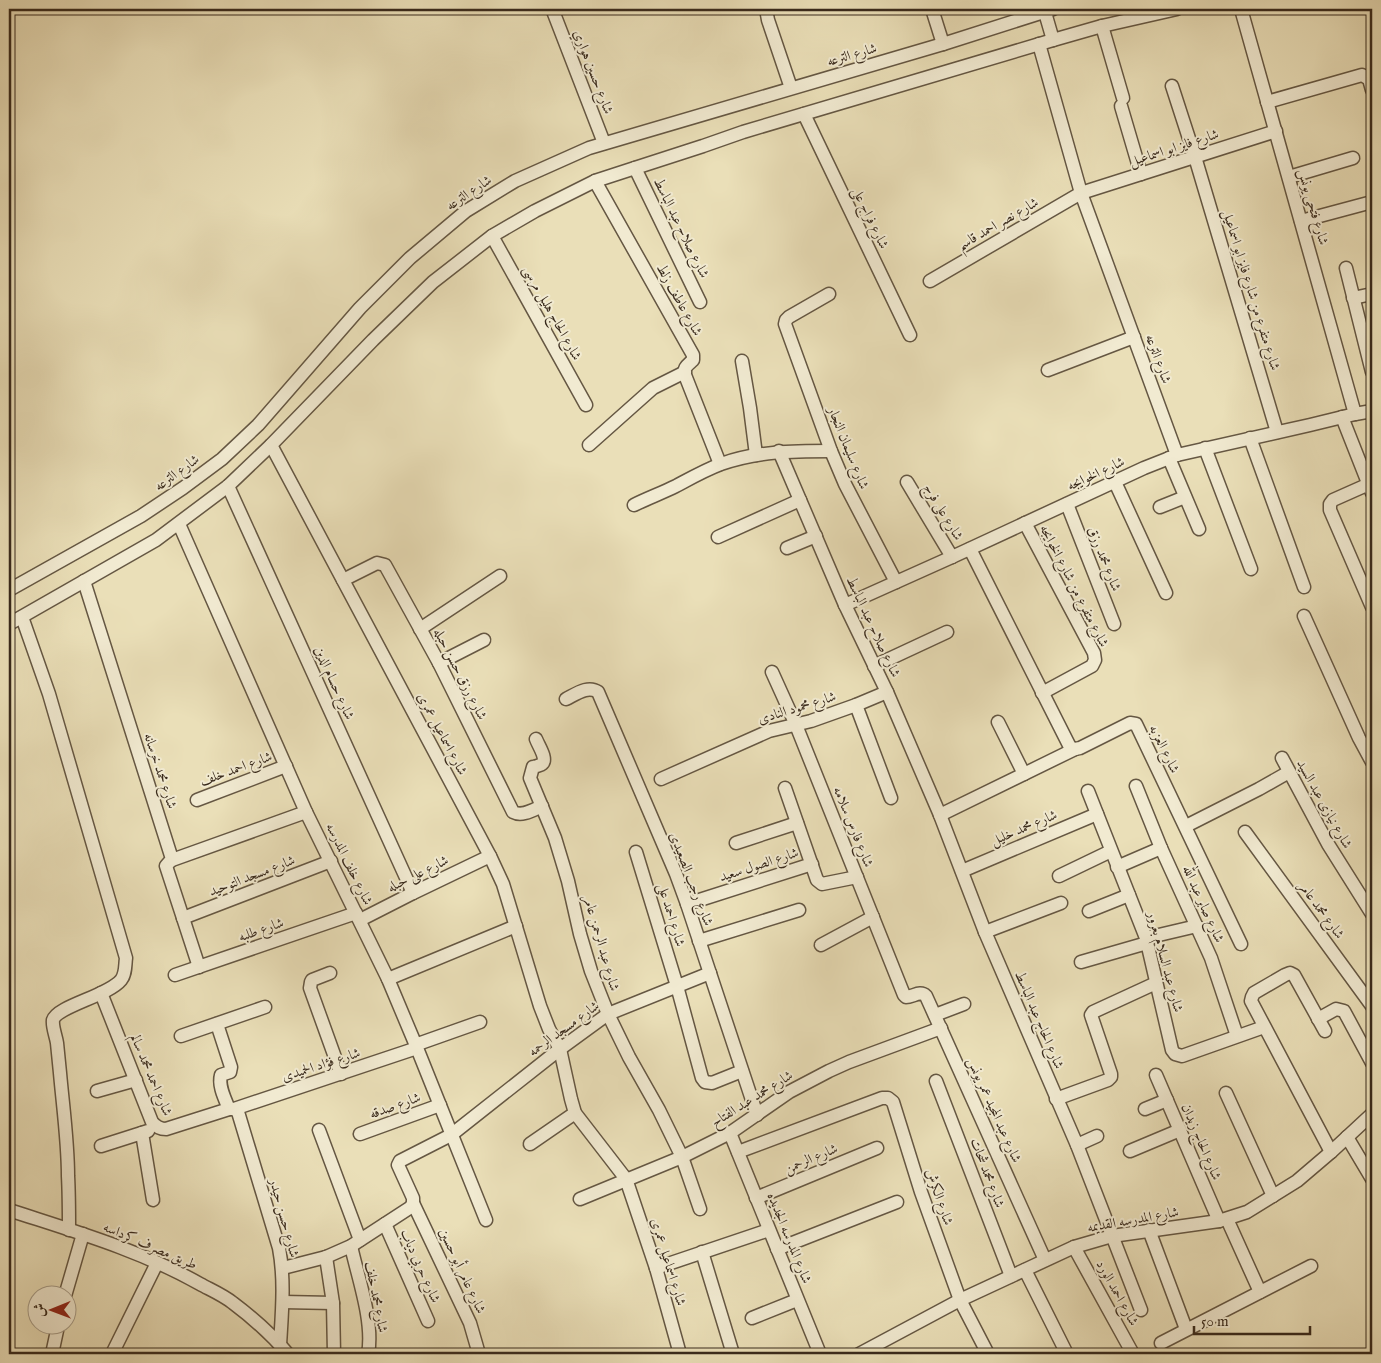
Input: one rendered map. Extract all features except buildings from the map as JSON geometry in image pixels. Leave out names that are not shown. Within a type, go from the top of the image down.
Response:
[{"type":"street","points":[[766,9],[791,88]]},
{"type":"street","points":[[932,9],[944,44]]},
{"type":"street","points":[[9,624],[156,540],[228,486],[433,282],[492,236],[534,211],[595,181],[743,132],[1102,26],[1177,9]]},
{"type":"street","name":"شارع فتحى يونس","points":[[1241,9],[1301,221],[1348,415],[1371,488]]},
{"type":"street","points":[[1048,10],[1054,40]]},
{"type":"street","name":"شارع الترعه","points":[[9,590],[141,516],[184,488],[222,459],[258,425],[360,308],[410,258],[466,211],[516,181],[604,143],[944,44],[1048,10]]},
{"type":"street","name":"شارع حسين هواري","points":[[554,11],[604,143]]},
{"type":"street","points":[[1102,26],[1141,174]]},
{"type":"street","name":"شارع الترعه","points":[[1039,44],[1081,193],[1134,337],[1185,496],[1199,529]]},
{"type":"street","points":[[1268,102],[1362,75],[1369,79],[1372,90]]},
{"type":"street","name":"شارع متفرع من شارع فايز ابو اسماعيل","points":[[1172,86],[1196,157],[1277,432]]},
{"type":"street","name":"شارع فراج على","points":[[804,114],[910,335]]},
{"type":"street","name":"شارع فايز ابو اسماعيل","points":[[1081,193],[1276,131]]},
{"type":"street","points":[[1289,177],[1353,158]]},
{"type":"street","name":"شارع صلاح عبد الباسط","points":[[635,168],[700,302]]},
{"type":"street","name":"شارع عاطف زلط","points":[[595,181],[693,355],[693,360],[687,364],[684,372]]},
{"type":"street","name":"شارع نصر احمد قاسم","points":[[930,281],[1081,193]]},
{"type":"street","points":[[1301,221],[1372,202]]},
{"type":"street","name":"شارع الحاج هليل مرسى","points":[[492,236],[586,405]]},
{"type":"street","points":[[1346,268],[1372,372]]},
{"type":"street","name":"شارع سليمان النجار","points":[[829,294],[786,320],[787,329],[831,451],[845,484],[896,582]]},
{"type":"street","points":[[1353,298],[1372,294]]},
{"type":"street","points":[[1048,370],[1134,337]]},
{"type":"street","points":[[742,361],[756,455]]},
{"type":"street","points":[[589,445],[653,388],[684,372],[720,464]]},
{"type":"street","name":"شارع الخوايجه","points":[[845,605],[1173,457],[1348,415],[1372,411]]},
{"type":"street","points":[[1250,438],[1304,587]]},
{"type":"street","name":"شارع اسماعيل عمرى","points":[[271,444],[490,856],[503,884],[540,1006],[549,1029],[560,1049]]},
{"type":"street","points":[[1206,448],[1251,569]]},
{"type":"street","points":[[634,505],[720,464],[780,451],[831,451]]},
{"type":"street","name":"شارع صلاح عبد الباسط","points":[[780,451],[845,605],[940,815]]},
{"type":"street","name":"شارع على فرج","points":[[907,482],[952,557]]},
{"type":"street","points":[[1115,482],[1166,593]]},
{"type":"street","name":"شارع حسام الدين","points":[[228,486],[413,893]]},
{"type":"street","points":[[1371,488],[1333,500],[1330,504],[1330,510],[1372,607]]},
{"type":"street","points":[[1160,507],[1185,496]]},
{"type":"street","points":[[718,537],[800,500]]},
{"type":"street","name":"شارع محمد رزق","points":[[1067,504],[1114,624]]},
{"type":"street","name":"شارع متفرع من شارع الخوايجه","points":[[1025,523],[1094,653],[1095,660],[1092,666],[1042,693]]},
{"type":"street","name":"شارع خلف المدرسه","points":[[179,524],[306,812],[388,979],[486,1220]]},
{"type":"street","points":[[787,548],[816,536]]},
{"type":"street","points":[[970,549],[1067,742],[1070,747],[1075,749]]},
{"type":"street","name":"شارع رزق حسن حبله","points":[[343,580],[377,563],[385,565],[439,663],[513,812],[521,814],[542,806]]},
{"type":"street","points":[[420,629],[500,576]]},
{"type":"street","name":"شارع محمد خرسانه","points":[[84,582],[172,860],[166,866],[199,967]]},
{"type":"street","points":[[1304,616],[1359,738],[1372,762]]},
{"type":"street","points":[[22,617],[50,694],[126,958],[121,980],[112,988],[67,1007],[53,1019],[65,1130],[69,1230]]},
{"type":"street","points":[[874,666],[947,632]]},
{"type":"street","points":[[439,663],[484,640]]},
{"type":"street","name":"شارع فارس سلامه","points":[[772,672],[796,724],[904,995]]},
{"type":"street","name":"شارع رجب الصعيدى","points":[[566,699],[588,689],[598,692],[676,874],[757,1115]]},
{"type":"street","name":"شارع محمود النادى","points":[[662,779],[769,731],[811,721],[886,692]]},
{"type":"street","points":[[856,705],[892,798]]},
{"type":"street","points":[[998,722],[1024,774]]},
{"type":"street","name":"شارع العزبه","points":[[1075,749],[1130,723],[1136,724],[1241,944]]},
{"type":"street","name":"شارع عبد الرحمن عامر","points":[[536,739],[544,760],[542,764],[533,767],[530,778],[555,838],[591,972],[608,1014],[629,1057],[659,1110],[682,1157],[700,1209]]},
{"type":"street","points":[[940,815],[1075,749]]},
{"type":"street","name":"شارع نيازى عبد السيد","points":[[1282,758],[1328,844],[1372,914]]},
{"type":"street","name":"شارع احمد خلف","points":[[197,800],[286,766]]},
{"type":"street","points":[[1186,826],[1290,772]]},
{"type":"street","name":"شارع صابر عبد الله","points":[[1136,786],[1161,848],[1211,958],[1237,1036]]},
{"type":"street","points":[[785,788],[817,880],[822,884],[857,877]]},
{"type":"street","name":"شارع عبد السلام بعرور","points":[[1088,791],[1146,941],[1172,1050],[1175,1054],[1182,1056],[1264,1027]]},
{"type":"street","points":[[172,860],[306,812]]},
{"type":"street","name":"شارع محمد خليل","points":[[962,871],[1097,814]]},
{"type":"street","name":"شارع الحاج عبد الباسط","points":[[940,815],[985,932],[1077,1145],[1141,1310]]},
{"type":"street","points":[[736,843],[797,822]]},
{"type":"street","name":"شارع محمد عامر","points":[[1245,832],[1372,1006]]},
{"type":"street","points":[[1117,867],[1161,848]]},
{"type":"street","points":[[1059,876],[1112,851]]},
{"type":"street","name":"شارع احمد على","points":[[636,852],[677,986],[702,1078],[705,1082],[712,1083],[742,1071]]},
{"type":"street","name":"شارع على حبله","points":[[358,917],[490,856]]},
{"type":"street","name":"شارع مسجد التوحيد","points":[[183,918],[331,861]]},
{"type":"street","name":"شارع الصول سعيد","points":[[687,904],[812,864]]},
{"type":"street","points":[[1088,911],[1129,894]]},
{"type":"street","points":[[985,932],[1061,903]]},
{"type":"street","points":[[699,941],[799,910]]},
{"type":"street","name":"شارع طلبه","points":[[175,975],[358,917]]},
{"type":"street","points":[[821,945],[873,917]]},
{"type":"street","points":[[388,979],[516,926]]},
{"type":"street","points":[[1081,962],[1197,926]]},
{"type":"street","points":[[330,973],[312,980],[310,988],[341,1074]]},
{"type":"street","name":"شارع مسجد الرحمه","points":[[414,1203],[398,1165],[400,1161],[451,1134],[608,1014],[710,973]]},
{"type":"street","points":[[1325,1031],[1294,975],[1290,973],[1285,975],[1254,993],[1251,1002],[1331,1152]]},
{"type":"street","points":[[1056,1099],[1110,1078],[1111,1074],[1091,1015],[1095,1010],[1156,983]]},
{"type":"street","name":"شارع عبد المجيد عمر يونس","points":[[904,995],[909,997],[921,993],[924,994],[1045,1260]]},
{"type":"street","name":"شارع احمد محمد سالم","points":[[101,994],[152,1122],[158,1128],[166,1129],[232,1109]]},
{"type":"street","points":[[935,1016],[964,1004]]},
{"type":"street","points":[[181,1036],[265,1006]]},
{"type":"street","points":[[1318,1019],[1336,1009],[1344,1011],[1372,1063]]},
{"type":"street","name":"شارع فؤاد الحميدى","points":[[232,1109],[341,1074],[480,1022]]},
{"type":"street","name":"شارع حسن حيدر","points":[[216,1024],[231,1068],[230,1072],[221,1075],[220,1085],[232,1109],[238,1112],[279,1248],[283,1268],[284,1350]]},
{"type":"street","name":"شارع محمد عبد الفتاح","points":[[580,1199],[682,1157],[730,1133],[789,1092],[829,1071],[941,1028]]},
{"type":"street","points":[[560,1049],[575,1113],[626,1180]]},
{"type":"street","name":"شارع الحاج زيدان","points":[[1156,1075],[1223,1220],[1260,1292]]},
{"type":"street","points":[[97,1091],[136,1080]]},
{"type":"street","name":"شارع محمد شحات","points":[[936,1081],[1011,1276]]},
{"type":"street","points":[[1226,1093],[1273,1196]]},
{"type":"street","name":"شارع الكرش","points":[[738,1152],[882,1098],[888,1098],[893,1102],[920,1192],[960,1300],[988,1354]]},
{"type":"street","points":[[1145,1109],[1167,1100]]},
{"type":"street","name":"شارع صدقه","points":[[360,1134],[440,1105]]},
{"type":"street","points":[[530,1144],[575,1113]]},
{"type":"street","name":"شارع المدرسه القديمه","points":[[858,1354],[960,1300],[1074,1247],[1112,1236],[1223,1220],[1247,1212],[1297,1181],[1372,1114]]},
{"type":"street","points":[[101,1146],[158,1128]]},
{"type":"street","name":"شارع محمد خلف","points":[[319,1130],[355,1243],[368,1321],[368,1354]]},
{"type":"street","points":[[1130,1151],[1180,1130]]},
{"type":"street","points":[[142,1133],[153,1200]]},
{"type":"street","name":"شارع المدرسه الجديده","points":[[730,1133],[820,1354]]},
{"type":"street","points":[[1077,1145],[1097,1136]]},
{"type":"street","points":[[1347,1137],[1372,1179]]},
{"type":"street","name":"شارع الرحمن","points":[[756,1198],[877,1148]]},
{"type":"street","name":"شارع اسماعيل عمرى","points":[[626,1180],[656,1268],[680,1354]]},
{"type":"street","points":[[777,1250],[897,1202]]},
{"type":"street","points":[[283,1268],[326,1257],[355,1243],[386,1224],[414,1203]]},
{"type":"street","name":"شارع عامر أبو حسين","points":[[414,1203],[470,1323],[479,1354]]},
{"type":"street","name":"طريق مصرف كرداسه","points":[[9,1210],[116,1246],[178,1272],[231,1302],[284,1350]]},
{"type":"street","name":"شارع حربي دياب","points":[[386,1224],[428,1321]]},
{"type":"street","points":[[656,1268],[769,1230]]},
{"type":"street","points":[[1149,1230],[1186,1329]]},
{"type":"street","points":[[68,1286],[83,1234]]},
{"type":"street","name":"شارع احمد الورد","points":[[1074,1247],[1133,1354]]},
{"type":"street","points":[[702,1252],[733,1354]]},
{"type":"street","points":[[326,1257],[333,1302],[334,1354]]},
{"type":"street","points":[[112,1354],[157,1263]]},
{"type":"street","points":[[1161,1343],[1311,1266]]},
{"type":"street","points":[[1025,1270],[1067,1354]]},
{"type":"street","points":[[752,1318],[797,1300]]},
{"type":"street","points":[[283,1302],[333,1302]]},
{"type":"street","points":[[52,1354],[56,1336]]}]
